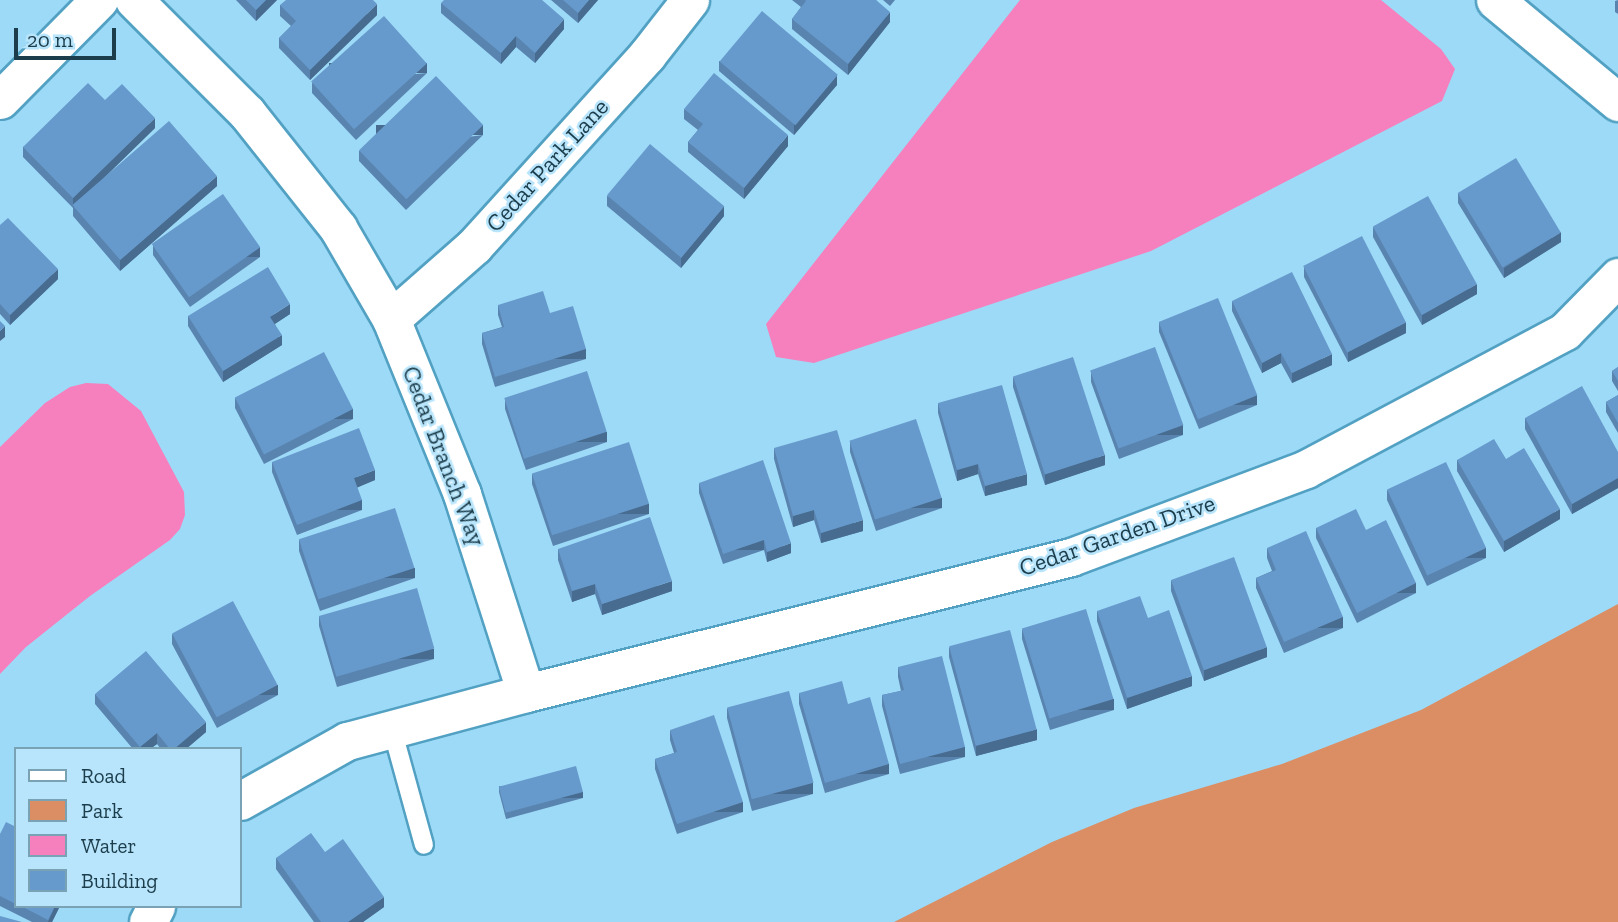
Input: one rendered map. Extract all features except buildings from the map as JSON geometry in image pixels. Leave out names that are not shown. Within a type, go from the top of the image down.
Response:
[{"type":"street","points":[[0,100],[100,0]]},
{"type":"street","name":"Cedar Branch Way","points":[[134,0],[247,113],[338,228],[391,319],[462,494],[526,693]]},
{"type":"street","name":"Cedar Park Lane","points":[[391,319],[474,246],[647,55],[690,0]]},
{"type":"street","points":[[1495,0],[1618,102]]},
{"type":"street","name":"Cedar Garden Drive","points":[[526,693],[1071,556],[1306,469],[1564,331],[1618,276]]},
{"type":"street","points":[[242,800],[347,741],[526,693]]},
{"type":"lane","points":[[392,729],[424,845]]},
{"type":"green space","points":[[1618,604],[1618,922],[894,922],[1052,842],[1134,808],[1282,764],[1421,710]]},
{"type":"water","points":[[1020,0],[1381,0],[1441,49],[1455,69],[1442,101],[1151,251],[814,363],[776,357],[766,324]]},
{"type":"water","points":[[86,383],[108,384],[141,411],[184,492],[185,515],[180,529],[170,540],[90,596],[26,647],[0,674],[0,447],[45,403],[70,387]]}]
